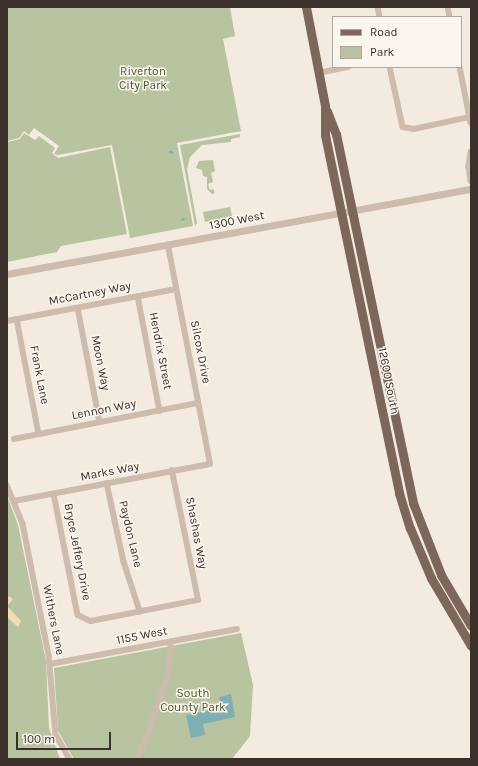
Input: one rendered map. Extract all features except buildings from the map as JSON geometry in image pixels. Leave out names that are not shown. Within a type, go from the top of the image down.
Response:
[{"type":"main road","name":"12600 South","points":[[306,7],[325,106],[325,135],[399,493],[410,528],[431,578],[471,646]]},
{"type":"main road","name":"12600 South","points":[[325,106],[336,134],[413,503],[441,575],[471,626]]},
{"type":"street","points":[[319,73],[343,68]]},
{"type":"street","points":[[390,68],[403,127],[414,129],[470,120],[460,68]]},
{"type":"street","points":[[471,152],[469,167],[471,181]]},
{"type":"street","name":"1300 West","points":[[7,274],[471,189]]},
{"type":"street","name":"Silcox Drive","points":[[168,245],[210,464]]},
{"type":"street","name":"McCartney Way","points":[[7,322],[176,289]]},
{"type":"street","name":"Hendrix Street","points":[[138,296],[160,411]]},
{"type":"street","name":"Moon Way","points":[[78,308],[100,422]]},
{"type":"street","name":"Frank Lane","points":[[17,320],[39,434]]},
{"type":"street","name":"Lennon Way","points":[[14,439],[198,403]]},
{"type":"street","name":"Marks Way","points":[[14,501],[210,464]]},
{"type":"street","name":"Shashas Way","points":[[140,611],[198,600],[172,471]]},
{"type":"street","name":"Paydon Lane","points":[[107,483],[124,562],[140,611]]},
{"type":"street","name":"Withers Lane","points":[[7,485],[23,524],[50,664],[54,726],[60,746],[70,759]]},
{"type":"street","name":"Bryce Jeffery Drive","points":[[54,494],[78,615],[91,621],[140,611]]},
{"type":"street","name":"1155 West","points":[[50,664],[237,629]]},
{"type":"street","points":[[137,759],[148,734],[168,675],[171,642]]},
{"type":"green space","name":"Riverton City Park","points":[[7,7],[230,7],[235,36],[223,39],[241,131],[177,143],[193,226],[130,238],[112,145],[58,155],[54,154],[59,146],[34,128],[29,135],[24,131],[19,138],[7,141]]},
{"type":"green space","points":[[24,133],[35,140],[39,136],[55,148],[52,153],[58,158],[110,147],[127,234],[61,246],[57,252],[7,262],[7,142],[20,139]]},
{"type":"green space","points":[[240,134],[240,137],[231,139],[231,142],[202,145],[190,157],[187,169],[197,223],[195,226],[180,145]]},
{"type":"green space","points":[[213,160],[215,171],[211,173],[213,182],[208,184],[210,190],[214,189],[214,194],[212,194],[207,189],[207,177],[203,176],[202,170],[196,168],[199,161]]},
{"type":"green space","points":[[230,207],[232,216],[205,222],[203,212]]},
{"type":"green space","points":[[7,496],[18,525],[46,661],[49,728],[60,759],[7,759]]},
{"type":"green space","name":"South County Park","points":[[241,633],[253,685],[250,736],[232,759],[74,759],[58,731],[54,668]]},
{"type":"sand","points":[[9,596],[13,599],[7,606],[7,599]]},
{"type":"sand","points":[[7,606],[21,621],[18,627],[7,617]]},
{"type":"water","points":[[231,694],[235,717],[203,724],[205,735],[191,738],[186,715],[221,708],[219,697]]}]
